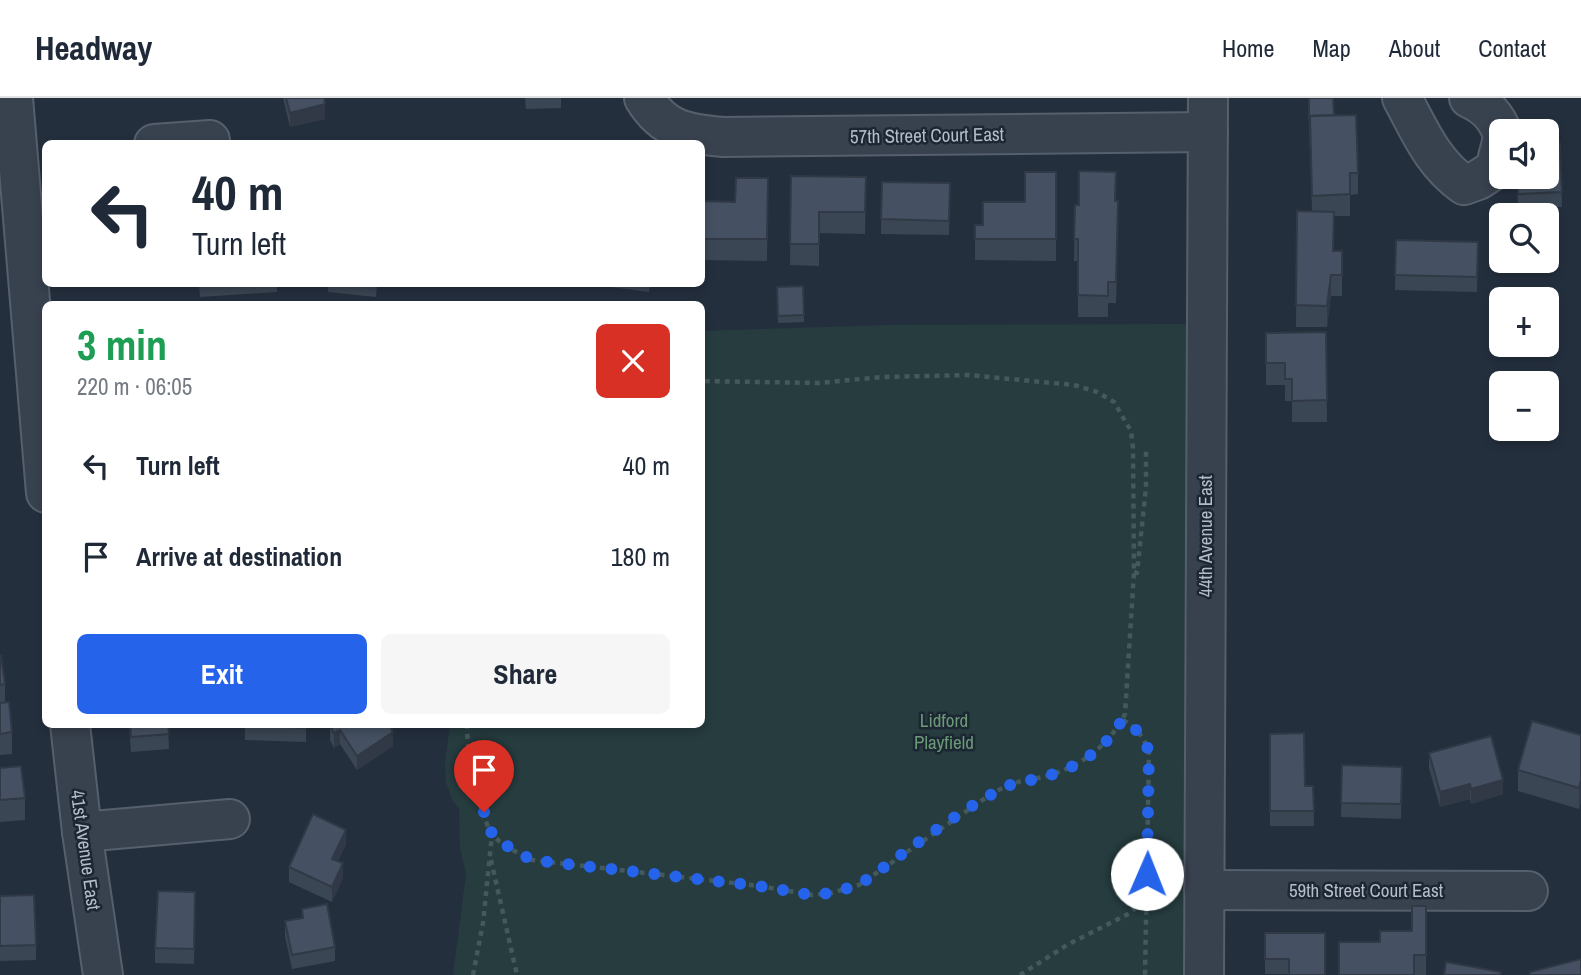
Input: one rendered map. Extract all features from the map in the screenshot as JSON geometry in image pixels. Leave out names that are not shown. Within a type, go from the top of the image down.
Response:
[{"type":"street","points":[[13,98],[32,151],[42,395]]},
{"type":"street","points":[[1402,98],[1434,157],[1449,174],[1464,185],[1489,173]]},
{"type":"street","points":[[1469,98],[1482,104],[1497,119]]},
{"type":"street","name":"57th Street Court East","points":[[648,105],[668,125],[684,132],[724,137],[1208,115]]},
{"type":"street","name":"44th Avenue East","points":[[1204,975],[1208,115]]},
{"type":"street","name":"41st Avenue East","points":[[70,728],[82,832],[103,975]]},
{"type":"street","points":[[82,832],[230,819]]},
{"type":"street","name":"59th Street Court East","points":[[1204,890],[1528,891]]},
{"type":"path","points":[[492,834],[532,860],[759,886],[812,895],[831,893],[859,885],[1005,787],[1072,767],[1095,752],[1115,733],[1125,714],[1134,572],[1131,431],[1114,402],[1097,392],[1073,385],[968,375],[882,377],[819,383],[705,381]]},
{"type":"path","points":[[1134,572],[1137,573],[1139,561],[1146,487],[1146,448]]},
{"type":"path","points":[[1122,720],[1133,725],[1143,736],[1149,752],[1145,975]]},
{"type":"path","points":[[467,728],[467,749],[476,790],[492,834],[483,923],[473,975]]},
{"type":"path","points":[[490,855],[517,975]]},
{"type":"path","points":[[1020,975],[1067,945],[1130,913],[1146,898]]},
{"type":"green space","name":"Lidford Playfield","points":[[1188,324],[1188,975],[453,975],[466,874],[460,848],[459,809],[446,783],[445,762],[450,728],[705,728],[705,331],[888,325]]},
{"type":"building","points":[[286,98],[324,98],[325,104],[290,113]]},
{"type":"building","points":[[1309,98],[1333,98],[1334,115],[1310,116],[1309,121]]},
{"type":"building","points":[[1356,115],[1358,173],[1350,173],[1350,194],[1312,196],[1310,116]]},
{"type":"building","points":[[1559,143],[1562,192],[1518,194],[1518,189],[1559,189]]},
{"type":"building","points":[[1079,171],[1116,172],[1116,282],[1108,282],[1108,296],[1078,295],[1078,239],[1074,239],[1075,205],[1079,205]]},
{"type":"building","points":[[1025,172],[1056,172],[1056,239],[975,239],[975,225],[983,225],[983,202],[1025,202]]},
{"type":"building","points":[[791,176],[866,177],[865,212],[819,212],[819,244],[790,244]]},
{"type":"building","points":[[736,178],[768,178],[767,239],[705,239],[705,201],[735,202]]},
{"type":"building","points":[[882,182],[950,183],[949,221],[881,219]]},
{"type":"building","points":[[1297,211],[1334,212],[1333,251],[1342,251],[1342,275],[1331,275],[1327,306],[1296,305]]},
{"type":"building","points":[[1396,240],[1478,242],[1477,277],[1395,275]]},
{"type":"building","points":[[803,286],[804,315],[778,316],[777,287]]},
{"type":"building","points":[[1326,332],[1327,400],[1292,401],[1292,379],[1285,379],[1285,363],[1266,363],[1266,333]]},
{"type":"building","points":[[0,656],[5,684],[0,685]]},
{"type":"building","points":[[9,702],[12,732],[0,734],[0,703]]},
{"type":"building","points":[[1532,721],[1581,735],[1579,788],[1518,770]]},
{"type":"building","points":[[130,728],[168,728],[169,734],[131,737]]},
{"type":"building","points":[[331,728],[391,728],[393,732],[357,756],[340,730],[334,733]]},
{"type":"building","points":[[1304,733],[1305,786],[1313,786],[1314,811],[1270,811],[1270,734]]},
{"type":"building","points":[[1491,736],[1503,780],[1471,789],[1470,784],[1440,792],[1429,753]]},
{"type":"building","points":[[1342,765],[1402,767],[1401,804],[1341,803]]},
{"type":"building","points":[[21,766],[25,798],[0,800],[0,768]]},
{"type":"building","points":[[313,814],[346,830],[332,859],[343,863],[332,887],[289,867]]},
{"type":"building","points":[[158,891],[195,892],[194,949],[155,948]]},
{"type":"building","points":[[34,895],[36,945],[0,946],[0,896]]},
{"type":"building","points":[[327,904],[335,947],[292,955],[285,921],[303,918],[302,909]]},
{"type":"building","points":[[1412,906],[1426,906],[1426,955],[1414,955],[1414,975],[1339,975],[1339,942],[1380,942],[1380,931],[1412,931]]},
{"type":"building","points":[[1265,933],[1325,933],[1325,975],[1289,975],[1289,959],[1265,959]]},
{"type":"building","points":[[1581,959],[1581,975],[1530,975],[1530,972]]},
{"type":"building","points":[[1446,962],[1501,972],[1500,975],[1444,975]]},
{"type":"route","points":[[484,812],[492,834],[532,860],[759,886],[812,895],[831,893],[859,885],[1005,787],[1072,767],[1095,752],[1115,733],[1122,720],[1133,725],[1143,736],[1149,752],[1147,874]]}]
